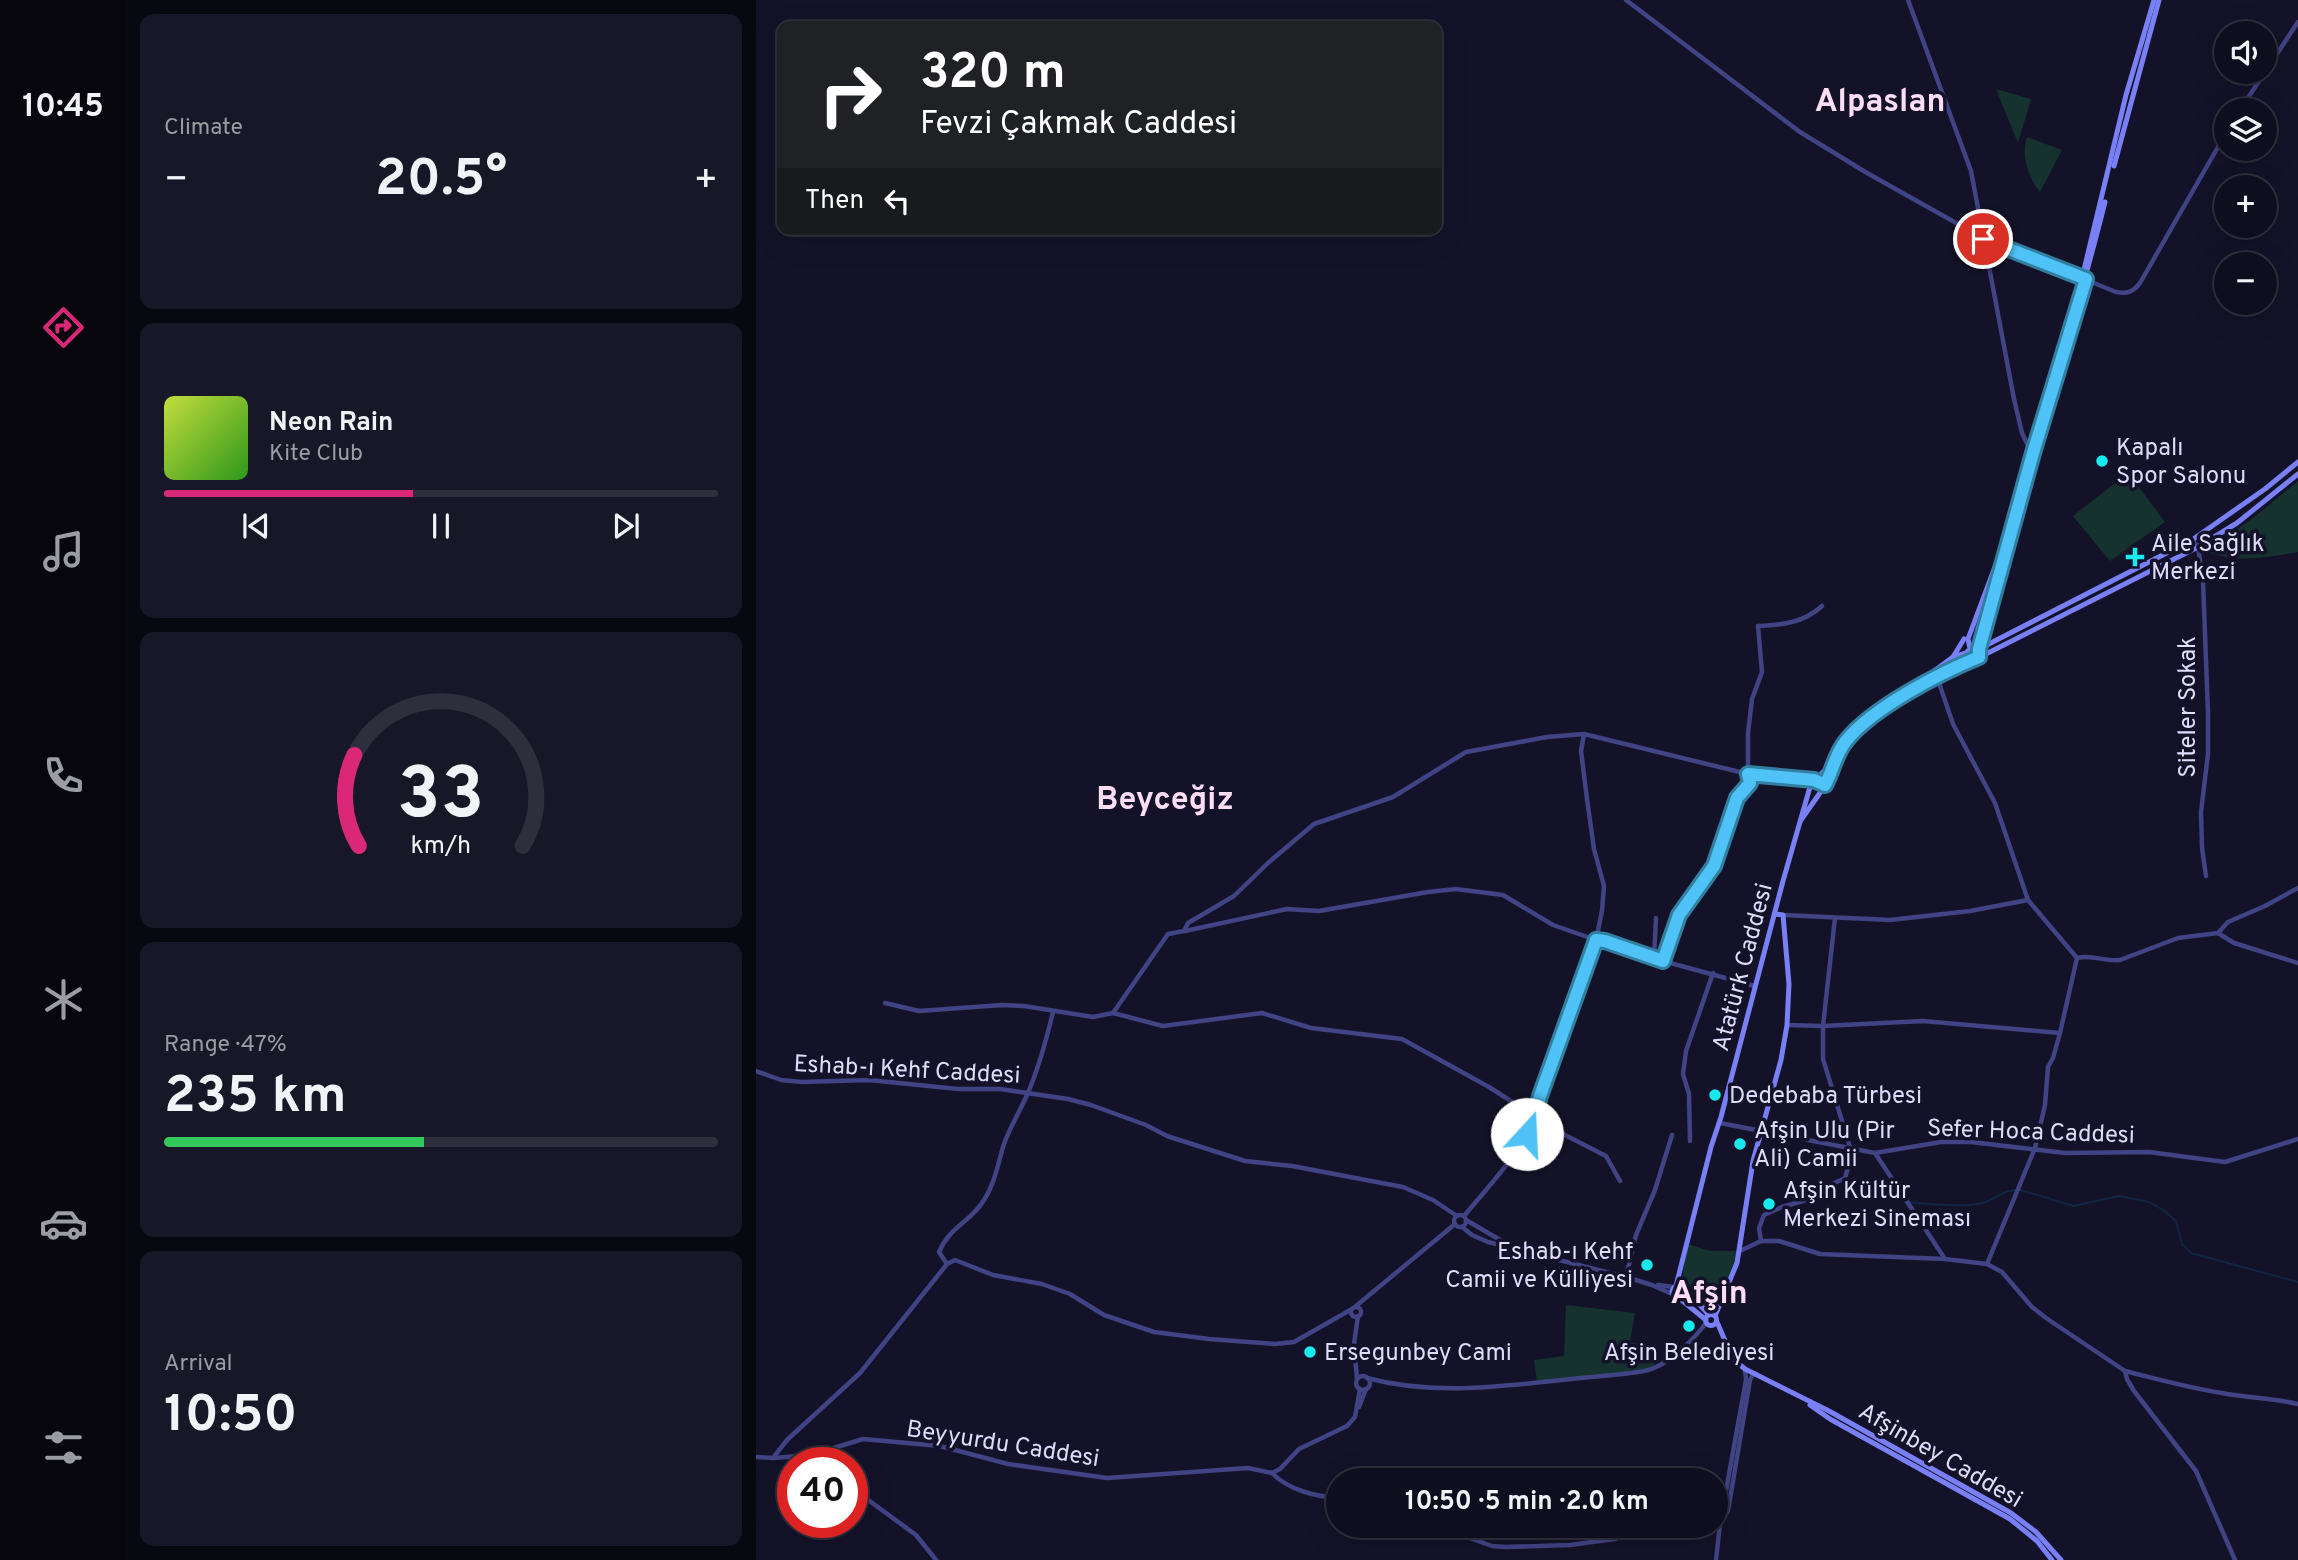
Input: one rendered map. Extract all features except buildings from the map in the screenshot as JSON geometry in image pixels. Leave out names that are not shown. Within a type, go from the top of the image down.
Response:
[{"type":"main road","points":[[1979,657],[2033,453],[2084,278],[2126,95],[2156,0]]},
{"type":"main road","points":[[1972,660],[1965,659],[1965,654],[1970,649],[1970,635],[1998,556],[2029,448],[2084,278]]},
{"type":"main road","name":"Atatürk Caddesi","points":[[1801,820],[1825,785],[1845,741],[1867,720],[1953,657],[1979,649],[2192,540],[2265,489],[2298,462]]},
{"type":"main road","points":[[1892,704],[1958,665],[2198,547],[2237,523],[2298,474]]},
{"type":"main road","points":[[1953,657],[1964,639]]},
{"type":"main road","name":"Atatürk Caddesi","points":[[1674,1289],[1801,820],[1814,780],[1836,759]]},
{"type":"main road","points":[[1711,1320],[1737,1263],[1753,1161],[1787,1025],[1789,984],[1783,915],[1775,914]]},
{"type":"main road","points":[[1711,1320],[1679,1298],[1674,1289],[1681,1287],[1693,1297],[1711,1320],[1725,1340],[1734,1359],[1745,1369]]},
{"type":"main road","points":[[1679,1298],[1684,1292]]},
{"type":"main road","name":"Afşinbey Caddesi","points":[[1745,1369],[2011,1513],[2036,1532],[2061,1560]]},
{"type":"main road","name":"Afşinbey Caddesi","points":[[1793,1393],[1830,1419],[2010,1519],[2037,1541],[2052,1560]]},
{"type":"street","points":[[1626,0],[1800,132],[1983,239],[2116,292],[2126,294],[2134,291],[2214,153]]},
{"type":"street","points":[[1908,0],[1971,171],[2014,399],[2022,433],[2029,448]]},
{"type":"street","points":[[2248,98],[2298,22]]},
{"type":"street","points":[[2192,540],[2198,547]]},
{"type":"street","name":"Siteler Sokak","points":[[2198,547],[2203,581],[2208,712],[2208,754],[2201,812],[2206,876]]},
{"type":"street","points":[[1663,961],[1683,908],[1714,866],[1737,798],[1750,783],[1748,733],[1752,699],[1762,672],[1758,626],[1780,625],[1806,618],[1822,606]]},
{"type":"street","points":[[1937,677],[1953,724],[1995,803],[2028,900],[2077,958]]},
{"type":"street","points":[[1462,1227],[1465,1218],[1518,1150],[1535,1117],[1540,1096],[1596,940],[1604,886],[1594,849],[1587,799],[1581,751],[1584,734]]},
{"type":"street","points":[[1184,931],[1188,923],[1234,896],[1314,824],[1393,797],[1466,752],[1547,737],[1584,734],[1748,774],[1814,780],[1825,785]]},
{"type":"street","points":[[2218,933],[2228,922],[2298,888]]},
{"type":"street","points":[[1113,1013],[1168,934],[1287,909],[1319,911],[1456,889],[1503,895],[1553,925],[1663,961],[1755,986]]},
{"type":"street","points":[[1783,915],[1890,920],[1970,911],[2028,900]]},
{"type":"street","points":[[1654,957],[1656,918]]},
{"type":"street","points":[[1761,1241],[1759,1228],[1764,1215],[1818,1197],[1824,1188],[1845,1178],[1850,1161],[1850,1147],[1823,1059],[1823,1026],[1835,918]]},
{"type":"street","points":[[2077,958],[2111,962],[2178,938],[2218,933],[2234,943],[2298,963]]},
{"type":"street","points":[[1987,1264],[2035,1148],[2045,1105],[2048,1067],[2060,1033],[2077,958]]},
{"type":"street","points":[[1690,1141],[1689,1094],[1683,1074],[1686,1051],[1713,973]]},
{"type":"street","points":[[885,1003],[919,1011],[1002,1005],[1093,1017],[1113,1013],[1163,1026],[1262,1013],[1311,1028],[1402,1039],[1606,1156],[1620,1181]]},
{"type":"street","points":[[947,1264],[939,1252],[945,1238],[977,1210],[985,1199],[1004,1143],[1045,1047],[1053,1012]]},
{"type":"street","points":[[1787,1025],[1923,1021],[2060,1033]]},
{"type":"street","name":"Eshab-ı Kehf Caddesi","points":[[756,1071],[780,1080],[802,1082],[869,1080],[958,1089],[1000,1089],[1091,1105],[1146,1125],[1167,1136],[1245,1161],[1292,1166],[1403,1187],[1433,1200],[1457,1216]]},
{"type":"street","name":"Sefer Hoca Caddesi","points":[[1720,1123],[1875,1153],[1941,1142],[2035,1148],[2065,1153],[2149,1152],[2225,1162],[2280,1147],[2298,1139]]},
{"type":"street","points":[[1626,1277],[1636,1235],[1655,1190],[1672,1135]]},
{"type":"street","points":[[1875,1153],[1945,1259]]},
{"type":"street","points":[[773,1458],[787,1440],[860,1373],[947,1264],[955,1259],[993,1275],[1042,1284],[1070,1294],[1104,1315],[1154,1332],[1275,1344],[1294,1342],[1337,1318],[1355,1312],[1370,1295],[1455,1224],[1457,1216],[1465,1218],[1514,1248]]},
{"type":"street","points":[[1455,1224],[1488,1242],[1674,1289]]},
{"type":"street","points":[[1470,1234],[1476,1226]]},
{"type":"street","points":[[1740,1251],[1761,1241],[1788,1243],[1820,1254],[1945,1259],[1987,1264],[2002,1272],[2032,1307],[2046,1318],[2125,1371],[2186,1387],[2298,1404]]},
{"type":"street","points":[[1326,1497],[1280,1482],[1272,1473],[1280,1469],[1299,1449],[1347,1426],[1354,1417],[1365,1388],[1354,1344],[1355,1312]]},
{"type":"street","points":[[1363,1377],[1385,1383],[1451,1390],[1653,1369],[1694,1339],[1711,1320]]},
{"type":"street","points":[[1728,1473],[1746,1380],[1745,1369]]},
{"type":"street","points":[[2125,1371],[2134,1391],[2196,1471],[2235,1560]]},
{"type":"street","points":[[1728,1511],[1750,1380],[1754,1373]]},
{"type":"street","points":[[1363,1377],[1356,1385],[1365,1388],[1385,1383]]},
{"type":"street","name":"Beyyurdu Caddesi","points":[[835,1447],[863,1438],[940,1446],[1007,1464],[1107,1478],[1248,1468],[1272,1473]]},
{"type":"street","name":"Beyyurdu Caddesi","points":[[756,1457],[777,1458]]},
{"type":"street","points":[[1280,1469],[1280,1482]]},
{"type":"street","points":[[868,1500],[916,1535],[936,1560]]},
{"type":"street","points":[[1471,1538],[1492,1546],[1506,1547],[1570,1545],[1617,1538]]},
{"type":"street","points":[[1716,1560],[1717,1538]]},
{"type":"green space","points":[[1996,89],[2031,99],[2018,143]]},
{"type":"green space","points":[[2027,137],[2062,150],[2040,192],[2027,166]]},
{"type":"green space","points":[[2128,473],[2165,522],[2110,561],[2073,516]]},
{"type":"green space","points":[[2298,481],[2298,552],[2243,558],[2211,553],[2210,548],[2252,519]]},
{"type":"green space","points":[[1688,1244],[1710,1251],[1740,1251],[1715,1316],[1693,1297],[1687,1286],[1681,1284]]},
{"type":"green space","points":[[1566,1305],[1635,1313],[1630,1342],[1658,1349],[1653,1369],[1537,1382],[1534,1360],[1564,1356]]},
{"type":"waterway","points":[[1908,1202],[1976,1204],[2015,1190]]},
{"type":"waterway","points":[[2020,1190],[2074,1206],[2119,1196],[2149,1202],[2176,1221],[2182,1244],[2191,1253],[2298,1282]]},
{"type":"place","name":"Kapalı Spor Salonu","points":[[2102,461]]},
{"type":"place","name":"Aile Sağlık Merkezi","points":[[2135,557]]},
{"type":"place","name":"Dedebaba Türbesi","points":[[1715,1095]]},
{"type":"place","name":"Afşin Ulu (Pir Ali) Camii","points":[[1740,1144]]},
{"type":"place","name":"Afşin Kültür Merkezi Sineması","points":[[1769,1204]]},
{"type":"place","name":"Eshab-ı Kehf Camii ve Külliyesi","points":[[1647,1265]]},
{"type":"place","name":"Afşin Belediyesi","points":[[1689,1326]]},
{"type":"place","name":"Ersegunbey Cami","points":[[1310,1352]]},
{"type":"district","name":"Alpaslan","points":[[1880,100]]},
{"type":"district","name":"Beyceğiz","points":[[1165,798]]},
{"type":"district","name":"Afşin","points":[[1709,1292]]},
{"type":"route","points":[[1527,1134],[1596,940],[1663,961],[1666,958],[1679,915],[1714,866],[1737,798],[1750,783],[1748,774],[1814,780],[1825,785],[1845,741],[1867,720],[1958,665],[1979,657],[2033,453],[2086,279],[1983,239]]}]
